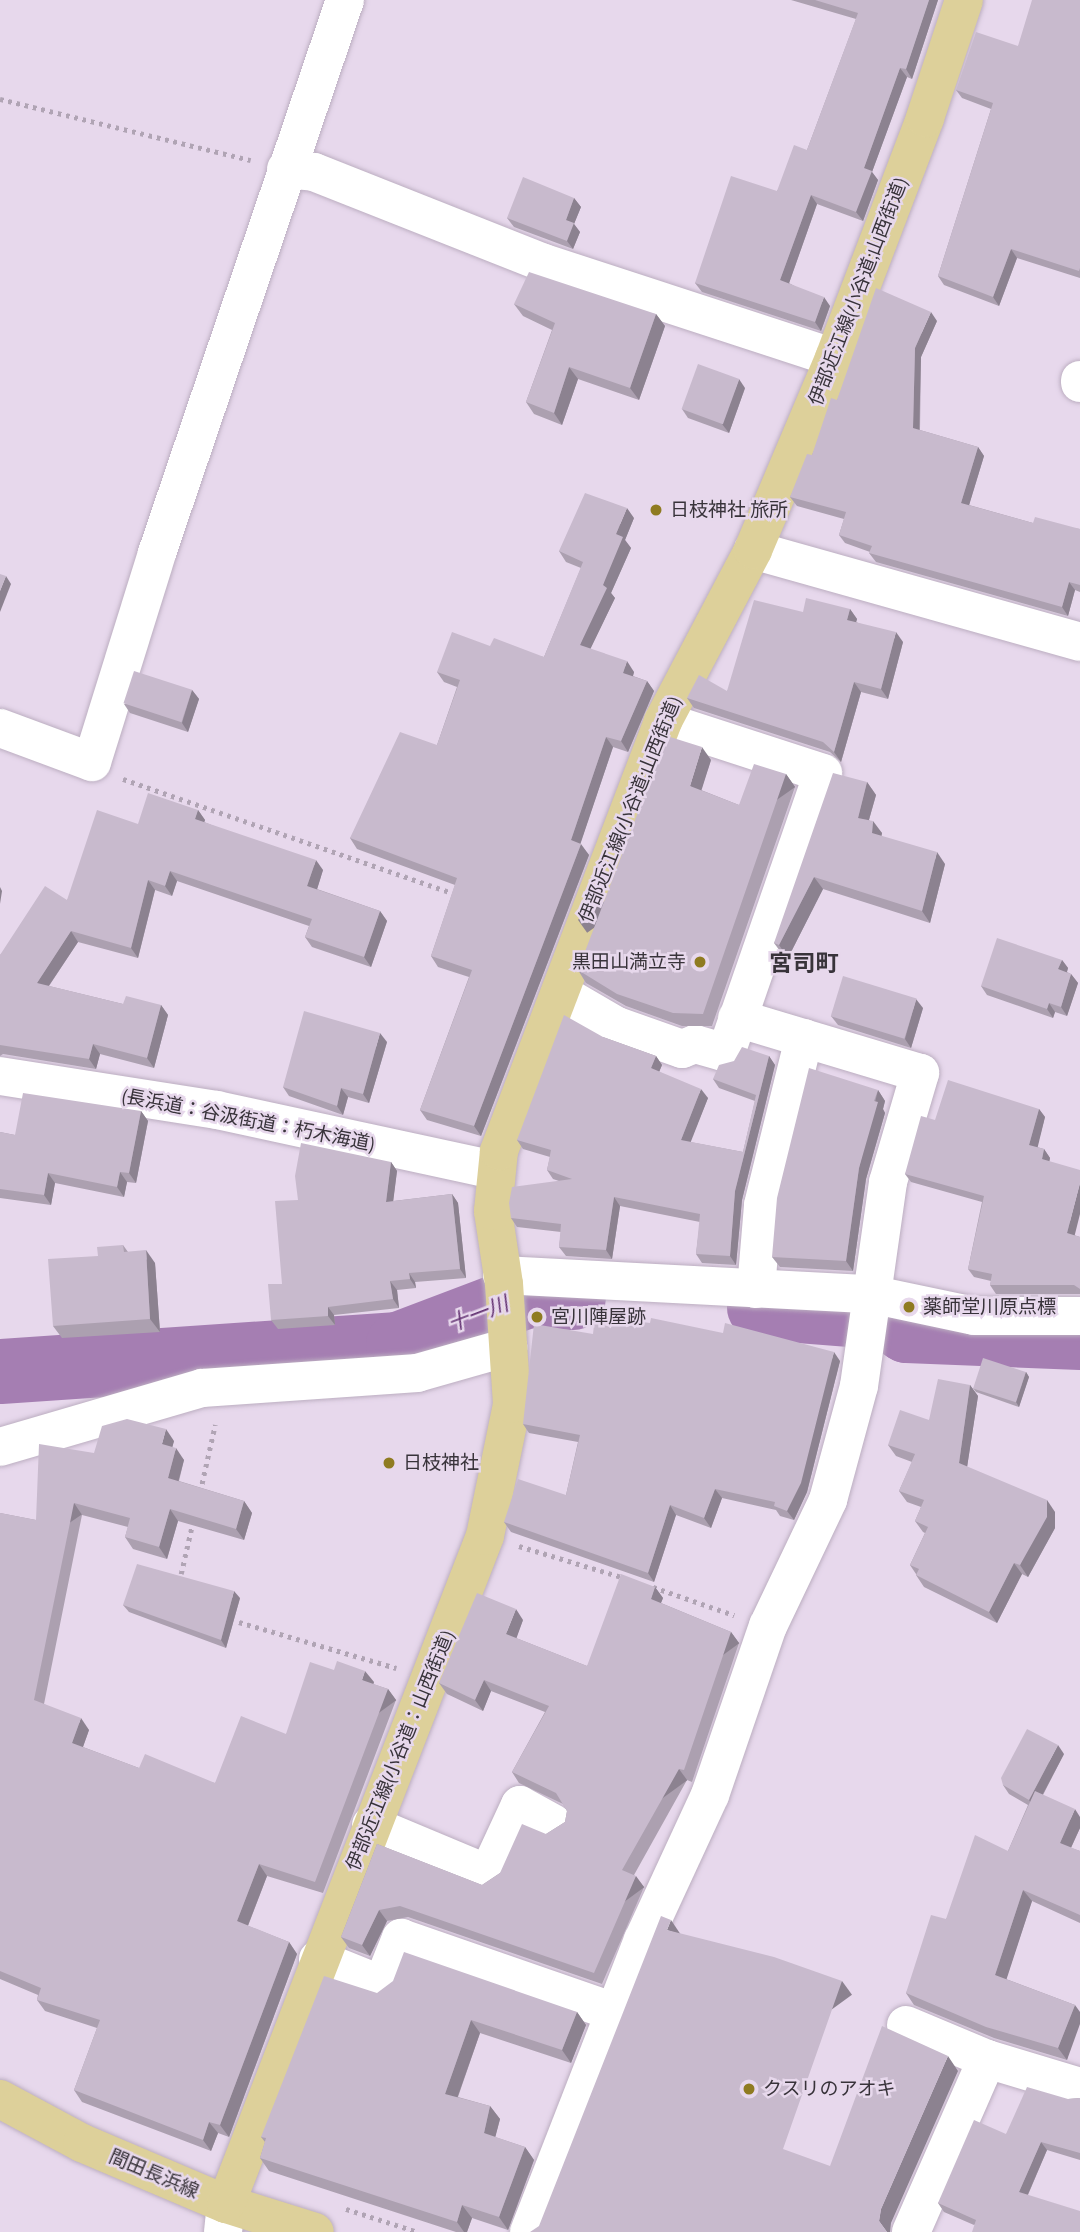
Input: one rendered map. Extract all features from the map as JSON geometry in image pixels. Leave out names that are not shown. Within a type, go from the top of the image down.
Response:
[{"type":"main road","name":"伊部近江線(小谷道;山西街道)","points":[[505,1305],[493,1211],[494,1170],[663,721],[753,550],[834,358],[925,118],[964,0]]},
{"type":"main road","name":"伊部近江線(小谷道：山西街道)","points":[[224,2218],[318,1959],[485,1536],[512,1404],[505,1305]]},
{"type":"main road","name":"間田長浜線","points":[[0,2099],[224,2218],[314,2232]]},
{"type":"street","points":[[0,728],[92,762],[286,169],[345,0]]},
{"type":"street","points":[[286,169],[314,172],[544,263],[834,358]]},
{"type":"street","points":[[753,550],[1080,642]]},
{"type":"street","points":[[560,993],[617,1027],[682,1049],[695,1044],[726,1053],[823,773],[663,721]]},
{"type":"street","points":[[529,2232],[615,2012],[710,1795],[768,1626],[828,1500],[859,1386],[888,1182],[920,1073],[737,1018]]},
{"type":"street","points":[[756,1289],[763,1205],[804,1038]]},
{"type":"street","name":"(長浜道：谷汲街道：朽木海道)","points":[[0,1076],[216,1110],[494,1170]]},
{"type":"street","points":[[0,1447],[202,1388],[417,1373],[505,1305],[756,1289],[869,1309],[974,1316],[1080,1316]]},
{"type":"street","points":[[371,1825],[488,1874],[520,1805],[553,1823]]},
{"type":"street","points":[[318,1959],[382,1985],[401,1938],[615,2012]]},
{"type":"street","points":[[906,2025],[987,2059],[1076,2076]]},
{"type":"street","points":[[911,2232],[987,2059]]},
{"type":"path","points":[[0,99],[286,169]]},
{"type":"path","points":[[92,762],[115,776],[463,896]]},
{"type":"path","points":[[199,1494],[224,1387]]},
{"type":"path","points":[[181,1574],[196,1507]]},
{"type":"path","points":[[485,1536],[768,1626]]},
{"type":"path","points":[[239,1622],[430,1676]]},
{"type":"building","points":[[815,0],[929,0],[906,69],[900,68],[864,168],[872,171],[856,212],[811,195],[780,280],[824,297],[815,322],[695,283],[731,176],[777,191],[794,145],[807,150],[858,13]]},
{"type":"building","points":[[1032,0],[1080,0],[1080,268],[1079,271],[1011,249],[993,297],[938,276],[993,103],[956,90],[976,32],[1018,46]]},
{"type":"building","points":[[523,177],[574,198],[566,220],[574,223],[567,241],[507,218]]},
{"type":"building","points":[[529,272],[656,314],[630,388],[569,367],[554,413],[526,402],[555,323],[514,304]]},
{"type":"building","points":[[876,288],[931,312],[915,348],[913,428],[978,447],[961,503],[1033,523],[1035,517],[1080,529],[1080,585],[1069,582],[1062,607],[869,553],[872,546],[839,535],[846,512],[790,497],[807,454],[812,455],[831,398],[837,400]]},
{"type":"building","points":[[698,364],[739,379],[723,424],[682,409]]},
{"type":"building","points":[[585,493],[627,508],[616,534],[623,537],[603,585],[607,588],[580,645],[627,661],[623,673],[647,681],[621,741],[606,737],[571,840],[581,844],[474,1126],[420,1110],[472,970],[431,956],[457,878],[350,838],[400,732],[437,745],[460,680],[437,672],[452,632],[490,646],[494,638],[544,657],[583,562],[559,551]]},
{"type":"building","points":[[0,574],[6,576],[0,591]]},
{"type":"building","points":[[806,598],[850,609],[847,620],[896,632],[881,689],[854,682],[834,752],[823,742],[687,698],[699,675],[727,691],[754,600],[803,612]]},
{"type":"building","points":[[134,671],[192,690],[182,722],[123,703]]},
{"type":"building","points":[[667,736],[702,747],[690,786],[739,805],[754,764],[786,774],[703,1014],[673,1013],[617,994],[578,970]]},
{"type":"building","points":[[833,773],[867,782],[858,818],[873,821],[872,833],[937,852],[922,911],[814,877],[779,945],[774,943]]},
{"type":"building","points":[[148,793],[198,810],[195,819],[316,860],[307,886],[380,911],[364,957],[305,937],[312,919],[170,871],[165,886],[148,880],[131,948],[71,931],[37,983],[123,1004],[126,996],[161,1005],[147,1058],[93,1044],[89,1059],[0,1045],[0,955],[45,886],[67,900],[97,810],[138,824]]},
{"type":"building","points":[[997,938],[1062,960],[1058,969],[1071,974],[1061,1007],[1049,1003],[1047,1009],[981,986]]},
{"type":"building","points":[[843,976],[917,999],[904,1039],[831,1016]]},
{"type":"building","points":[[304,1011],[380,1033],[363,1094],[341,1088],[337,1106],[283,1087]]},
{"type":"building","points":[[564,1015],[603,1037],[656,1056],[651,1068],[701,1089],[681,1140],[743,1152],[756,1095],[713,1079],[719,1065],[734,1061],[742,1047],[769,1056],[735,1191],[730,1256],[696,1254],[700,1214],[614,1197],[606,1250],[559,1247],[561,1224],[511,1218],[509,1203],[512,1187],[572,1179],[547,1170],[551,1150],[517,1140]]},
{"type":"building","points":[[809,1068],[878,1090],[874,1101],[878,1102],[859,1168],[846,1261],[772,1257],[777,1198]]},
{"type":"building","points":[[948,1080],[1039,1109],[1029,1145],[1044,1149],[1042,1159],[1080,1170],[1080,1183],[1067,1233],[1080,1237],[1080,1289],[1074,1285],[990,1285],[992,1274],[968,1269],[984,1196],[905,1174],[921,1116],[935,1120]]},
{"type":"building","points":[[23,1093],[141,1111],[129,1173],[120,1172],[117,1187],[48,1173],[44,1195],[0,1189],[0,1132],[15,1135]]},
{"type":"building","points":[[301,1143],[391,1162],[386,1202],[452,1194],[460,1269],[409,1273],[410,1279],[390,1281],[393,1299],[328,1307],[328,1316],[271,1320],[268,1284],[282,1284],[275,1201],[298,1200],[295,1176]]},
{"type":"building","points":[[123,1245],[124,1252],[146,1250],[150,1319],[53,1326],[48,1259],[98,1256],[97,1247]]},
{"type":"building","points":[[595,1316],[650,1323],[651,1318],[723,1333],[725,1323],[834,1352],[801,1483],[787,1511],[774,1506],[775,1502],[715,1489],[704,1518],[670,1505],[648,1573],[504,1522],[518,1479],[566,1495],[580,1435],[523,1424],[534,1324],[593,1334]]},
{"type":"building","points":[[983,1358],[1026,1372],[1016,1402],[973,1388]]},
{"type":"building","points":[[938,1379],[970,1385],[959,1463],[1047,1500],[1047,1517],[1020,1565],[1014,1563],[989,1612],[916,1575],[919,1569],[910,1565],[928,1527],[915,1521],[924,1500],[899,1491],[915,1454],[888,1445],[900,1410],[929,1420]]},
{"type":"building","points":[[127,1419],[166,1429],[162,1444],[176,1448],[168,1478],[244,1501],[236,1529],[170,1509],[159,1547],[125,1537],[130,1518],[74,1503],[34,1700],[81,1718],[72,1743],[139,1768],[145,1754],[215,1783],[241,1716],[286,1734],[310,1662],[334,1670],[337,1661],[365,1671],[362,1680],[388,1689],[315,1882],[259,1864],[237,1921],[289,1942],[220,2125],[209,2122],[203,2140],[74,2090],[100,2020],[37,2000],[41,1988],[0,1971],[0,1513],[36,1520],[39,1444],[94,1453],[102,1426]]},
{"type":"building","points":[[137,1564],[234,1591],[221,1640],[123,1605]]},
{"type":"building","points":[[621,1574],[655,1587],[651,1599],[731,1632],[684,1770],[679,1769],[622,1870],[636,1876],[594,1973],[400,1906],[379,1910],[362,1945],[341,1937],[377,1844],[482,1885],[500,1873],[522,1824],[546,1834],[565,1822],[567,1811],[556,1793],[512,1772],[549,1706],[484,1680],[475,1700],[439,1683],[477,1593],[516,1609],[506,1634],[587,1666]]},
{"type":"building","points":[[1027,1729],[1058,1745],[1029,1800],[1003,1785],[1001,1778]]},
{"type":"building","points":[[1035,1791],[1075,1809],[1060,1843],[1080,1851],[1080,1915],[1023,1890],[995,1975],[1075,2005],[1058,2048],[986,2027],[906,1993],[931,1915],[946,1919],[975,1835],[1008,1851]]},
{"type":"building","name":"クスリのアオキ","points":[[661,1916],[671,1920],[667,1930],[774,1957],[842,1981],[783,2149],[830,2166],[882,2026],[948,2056],[881,2209],[879,2221],[887,2232],[530,2232],[539,2226]]},
{"type":"building","points":[[404,1952],[577,2012],[562,2050],[471,2020],[445,2094],[490,2106],[484,2133],[525,2147],[499,2217],[462,2205],[457,2222],[260,2158],[266,2138],[261,2137],[324,1976],[377,1993],[393,1981]]},
{"type":"building","points":[[1027,2087],[1068,2099],[1080,2098],[1080,2153],[1041,2142],[1019,2192],[1080,2211],[1080,2232],[972,2232],[976,2220],[938,2203],[974,2120],[1006,2134]]},
{"type":"waterway","name":"十一川","points":[[0,1371],[398,1344],[527,1295],[573,1297]]},
{"type":"waterway","name":"十一川","points":[[759,1307],[886,1317],[906,1330],[1080,1337]]},
{"type":"place","name":"日枝神社 旅所","points":[[656,510]]},
{"type":"place","name":"黒田山満立寺","points":[[700,962]]},
{"type":"place","name":"薬師堂川原点標","points":[[909,1307]]},
{"type":"place","name":"宮川陣屋跡","points":[[537,1317]]},
{"type":"place","name":"日枝神社","points":[[389,1463]]},
{"type":"place","name":"クスリのアオキ","points":[[749,2089]]},
{"type":"district","name":"宮司町","points":[[804,963]]}]
